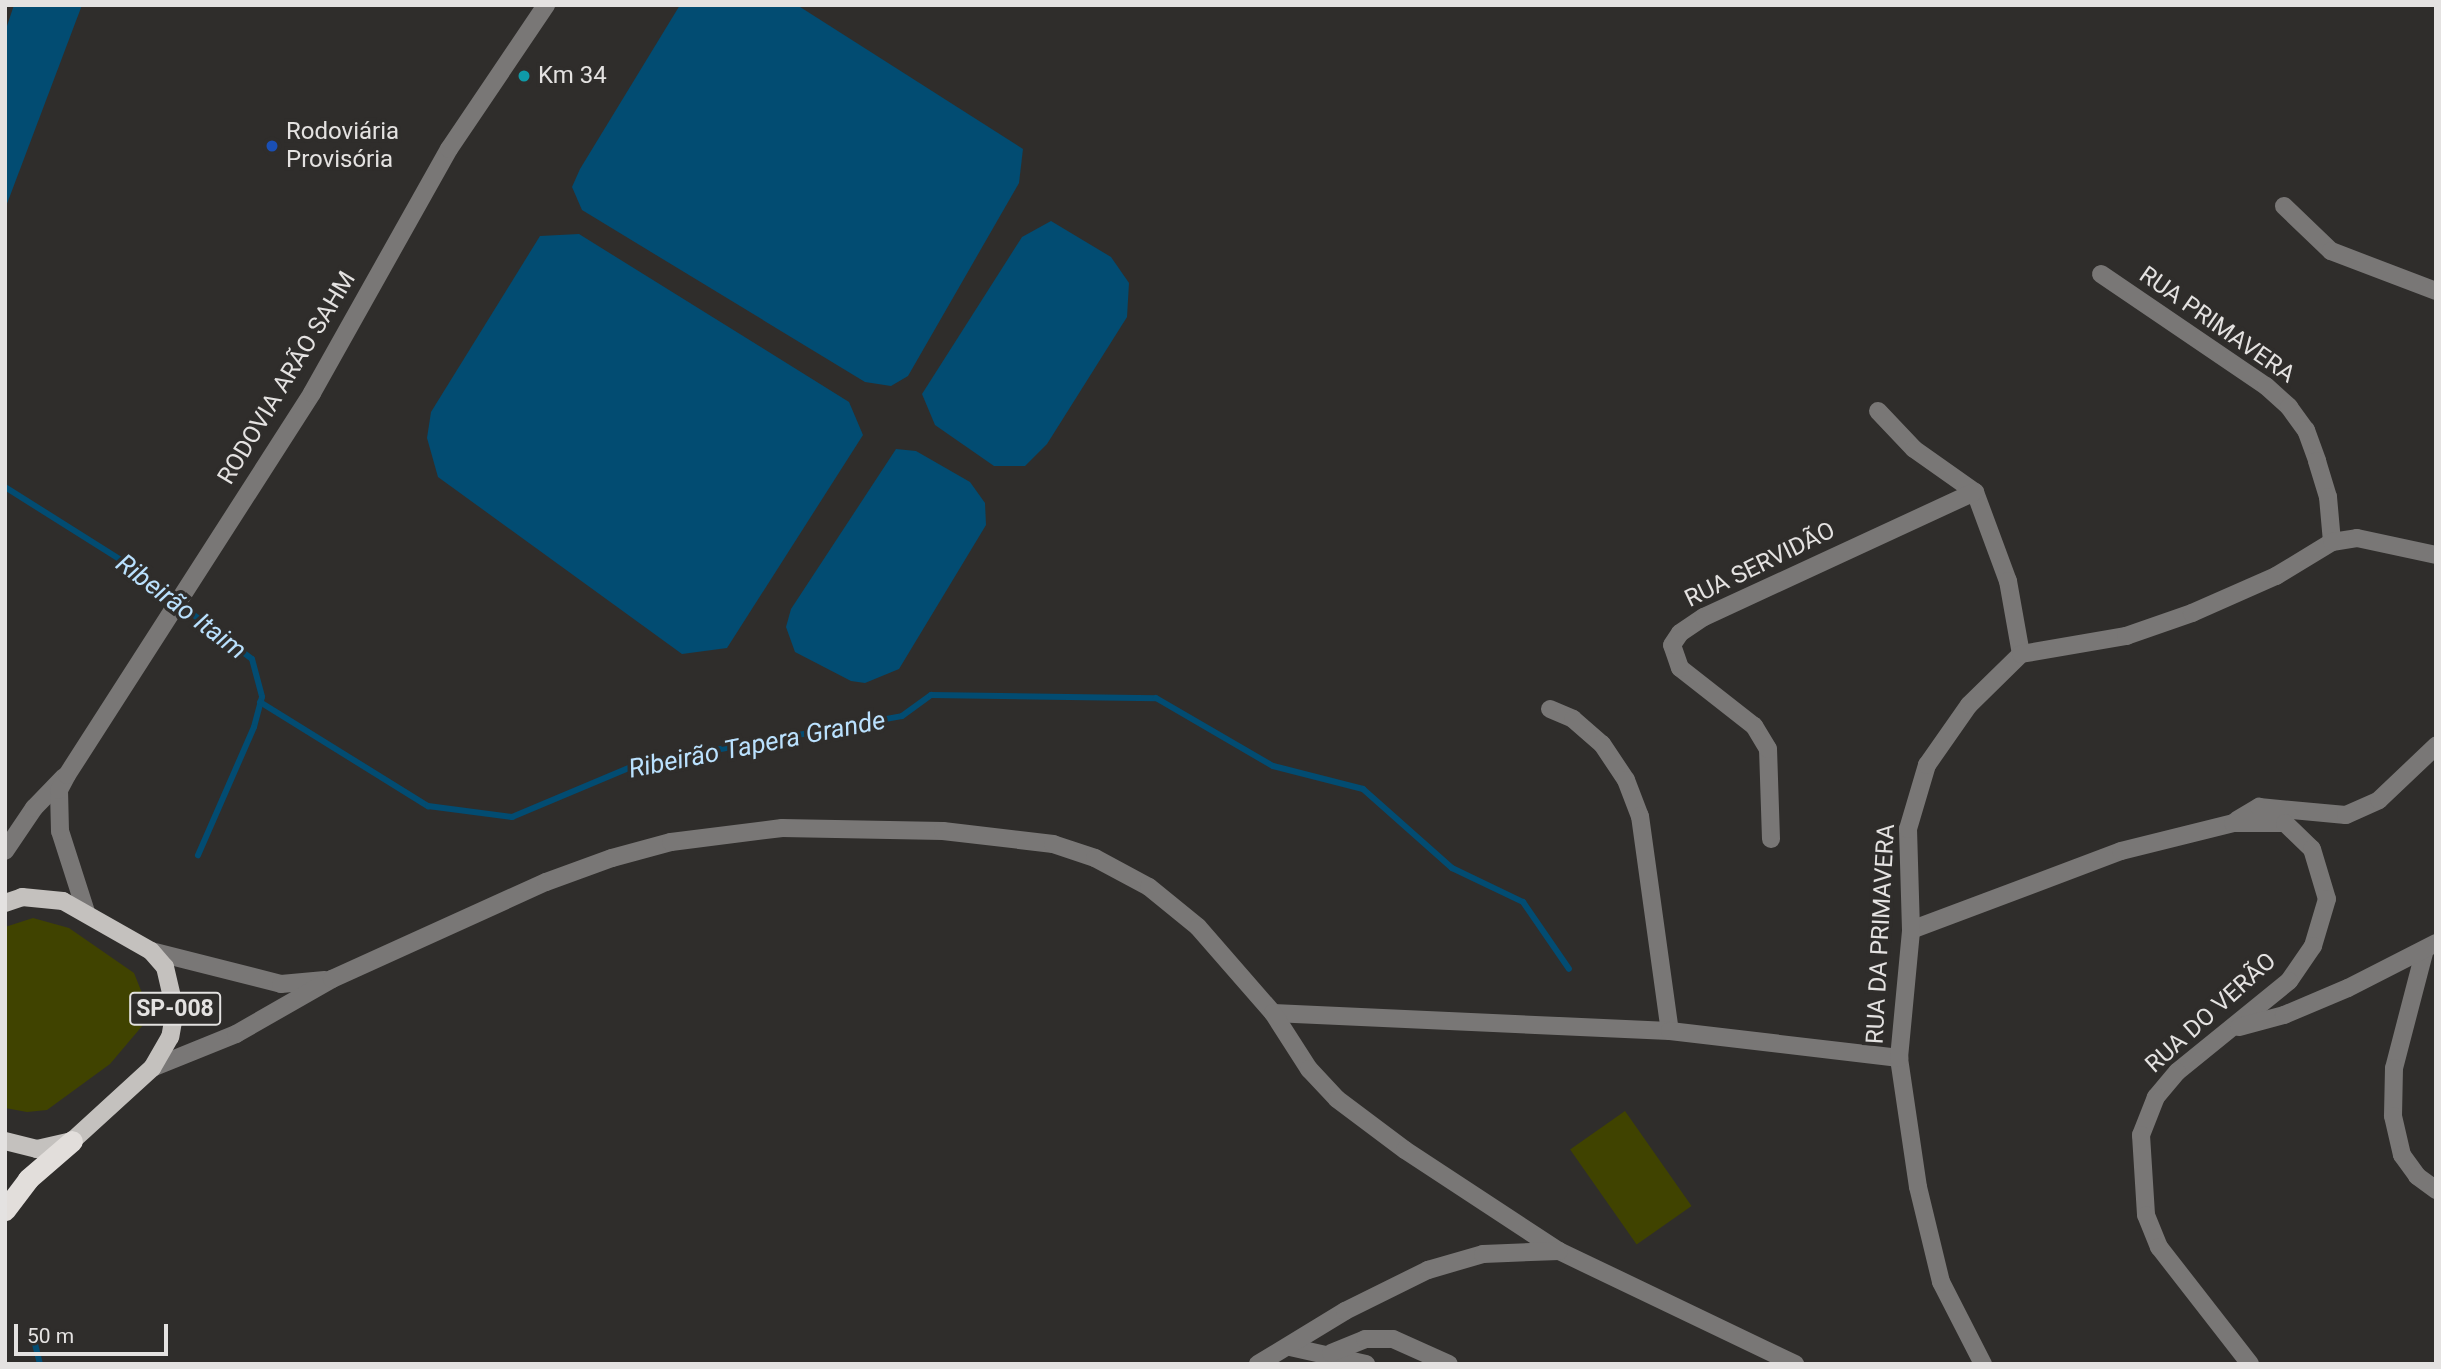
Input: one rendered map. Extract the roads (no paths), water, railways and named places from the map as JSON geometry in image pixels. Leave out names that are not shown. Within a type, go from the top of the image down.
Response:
[{"type":"highway","points":[[5,1210],[29,1179],[72,1140]]},
{"type":"main road","name":"SP-008","points":[[5,902],[48,897],[86,912],[150,951],[165,967],[175,1010],[170,1037],[152,1068],[72,1140],[37,1149],[5,1141]]},
{"type":"street","name":"RODOVIA ARÃO SAHM","points":[[86,912],[60,831],[60,790],[67,775],[161,625],[313,393],[449,149],[546,5]]},
{"type":"street","points":[[2284,206],[2331,251],[2436,291]]},
{"type":"street","name":"RUA PRIMAVERA","points":[[2101,274],[2266,386],[2289,407],[2305,430],[2317,461],[2328,497],[2332,542]]},
{"type":"street","points":[[1878,411],[1914,449],[1975,492],[2008,581],[2021,654],[2126,636],[2192,613],[2276,576],[2332,542],[2357,538],[2436,555]]},
{"type":"street","name":"RUA SERVIDÃO","points":[[1771,839],[1768,749],[1754,726],[1680,668],[1672,645],[1681,633],[1704,617],[1975,492]]},
{"type":"street","name":"RUA DA PRIMAVERA","points":[[1983,1364],[1941,1282],[1918,1187],[1899,1058],[1911,930],[1908,830],[1927,765],[1969,705],[2021,654]]},
{"type":"street","points":[[1550,709],[1573,719],[1602,744],[1626,780],[1640,816],[1649,860],[1670,1031]]},
{"type":"street","points":[[2232,822],[2259,807],[2346,815],[2379,800],[2436,746]]},
{"type":"street","name":"RODOVIA ARÃO SAHM","points":[[5,851],[34,808],[67,775]]},
{"type":"street","name":"RUA DO VERÃO","points":[[1911,930],[2121,850],[2232,822],[2285,823],[2312,849],[2327,899],[2313,946],[2288,981],[2236,1028],[2177,1072],[2156,1097],[2141,1135],[2140,1176],[2146,1215],[2160,1247],[2250,1364]]},
{"type":"street","points":[[152,1068],[236,1034],[332,979],[546,883],[671,842],[782,828],[943,831],[1053,844],[1095,858],[1149,887],[1199,927],[1273,1013],[1309,1069],[1337,1099],[1405,1150],[1559,1251],[1795,1364]]},
{"type":"street","points":[[2236,1028],[2284,1015],[2430,948]]},
{"type":"street","points":[[2430,948],[2394,1068],[2393,1116],[2402,1155],[2417,1176],[2436,1190]]},
{"type":"street","points":[[150,951],[281,984],[332,979]]},
{"type":"street","points":[[1273,1013],[1670,1031],[1899,1058]]},
{"type":"street","points":[[1258,1364],[1290,1347],[1345,1311],[1428,1270],[1483,1254],[1559,1251]]},
{"type":"street","points":[[1331,1353],[1364,1339],[1393,1339],[1450,1364]]},
{"type":"street","points":[[1290,1347],[1331,1353],[1366,1364]]},
{"type":"water","points":[[14,5],[82,5],[5,209],[5,32]]},
{"type":"water","points":[[680,5],[797,5],[1023,149],[1019,183],[908,376],[891,386],[865,382],[582,210],[572,187],[580,169]]},
{"type":"water","points":[[1051,221],[1111,257],[1129,283],[1127,317],[1047,444],[1025,466],[994,466],[935,425],[922,394],[1022,237]]},
{"type":"water","points":[[579,234],[849,402],[863,435],[727,648],[682,654],[438,477],[427,438],[431,412],[540,236]]},
{"type":"water","points":[[896,449],[916,451],[970,482],[985,503],[986,525],[899,669],[865,683],[851,681],[795,652],[786,627],[791,609]]},
{"type":"waterway","name":"Ribeirão Itaim","points":[[5,487],[121,560],[252,659],[262,697],[254,727],[198,855]]},
{"type":"waterway","name":"Ribeirão Tapera Grande","points":[[260,702],[428,806],[512,817],[638,764],[902,716],[931,695],[1156,698],[1273,766],[1363,789],[1452,868],[1523,902],[1569,969]]},
{"type":"waterway","name":"Ribeirão Itaim","points":[[35,1344],[40,1364]]},
{"type":"place","name":"Km 34","points":[[524,76]]},
{"type":"place","name":"Rodoviária Provisória","points":[[272,146]]}]
